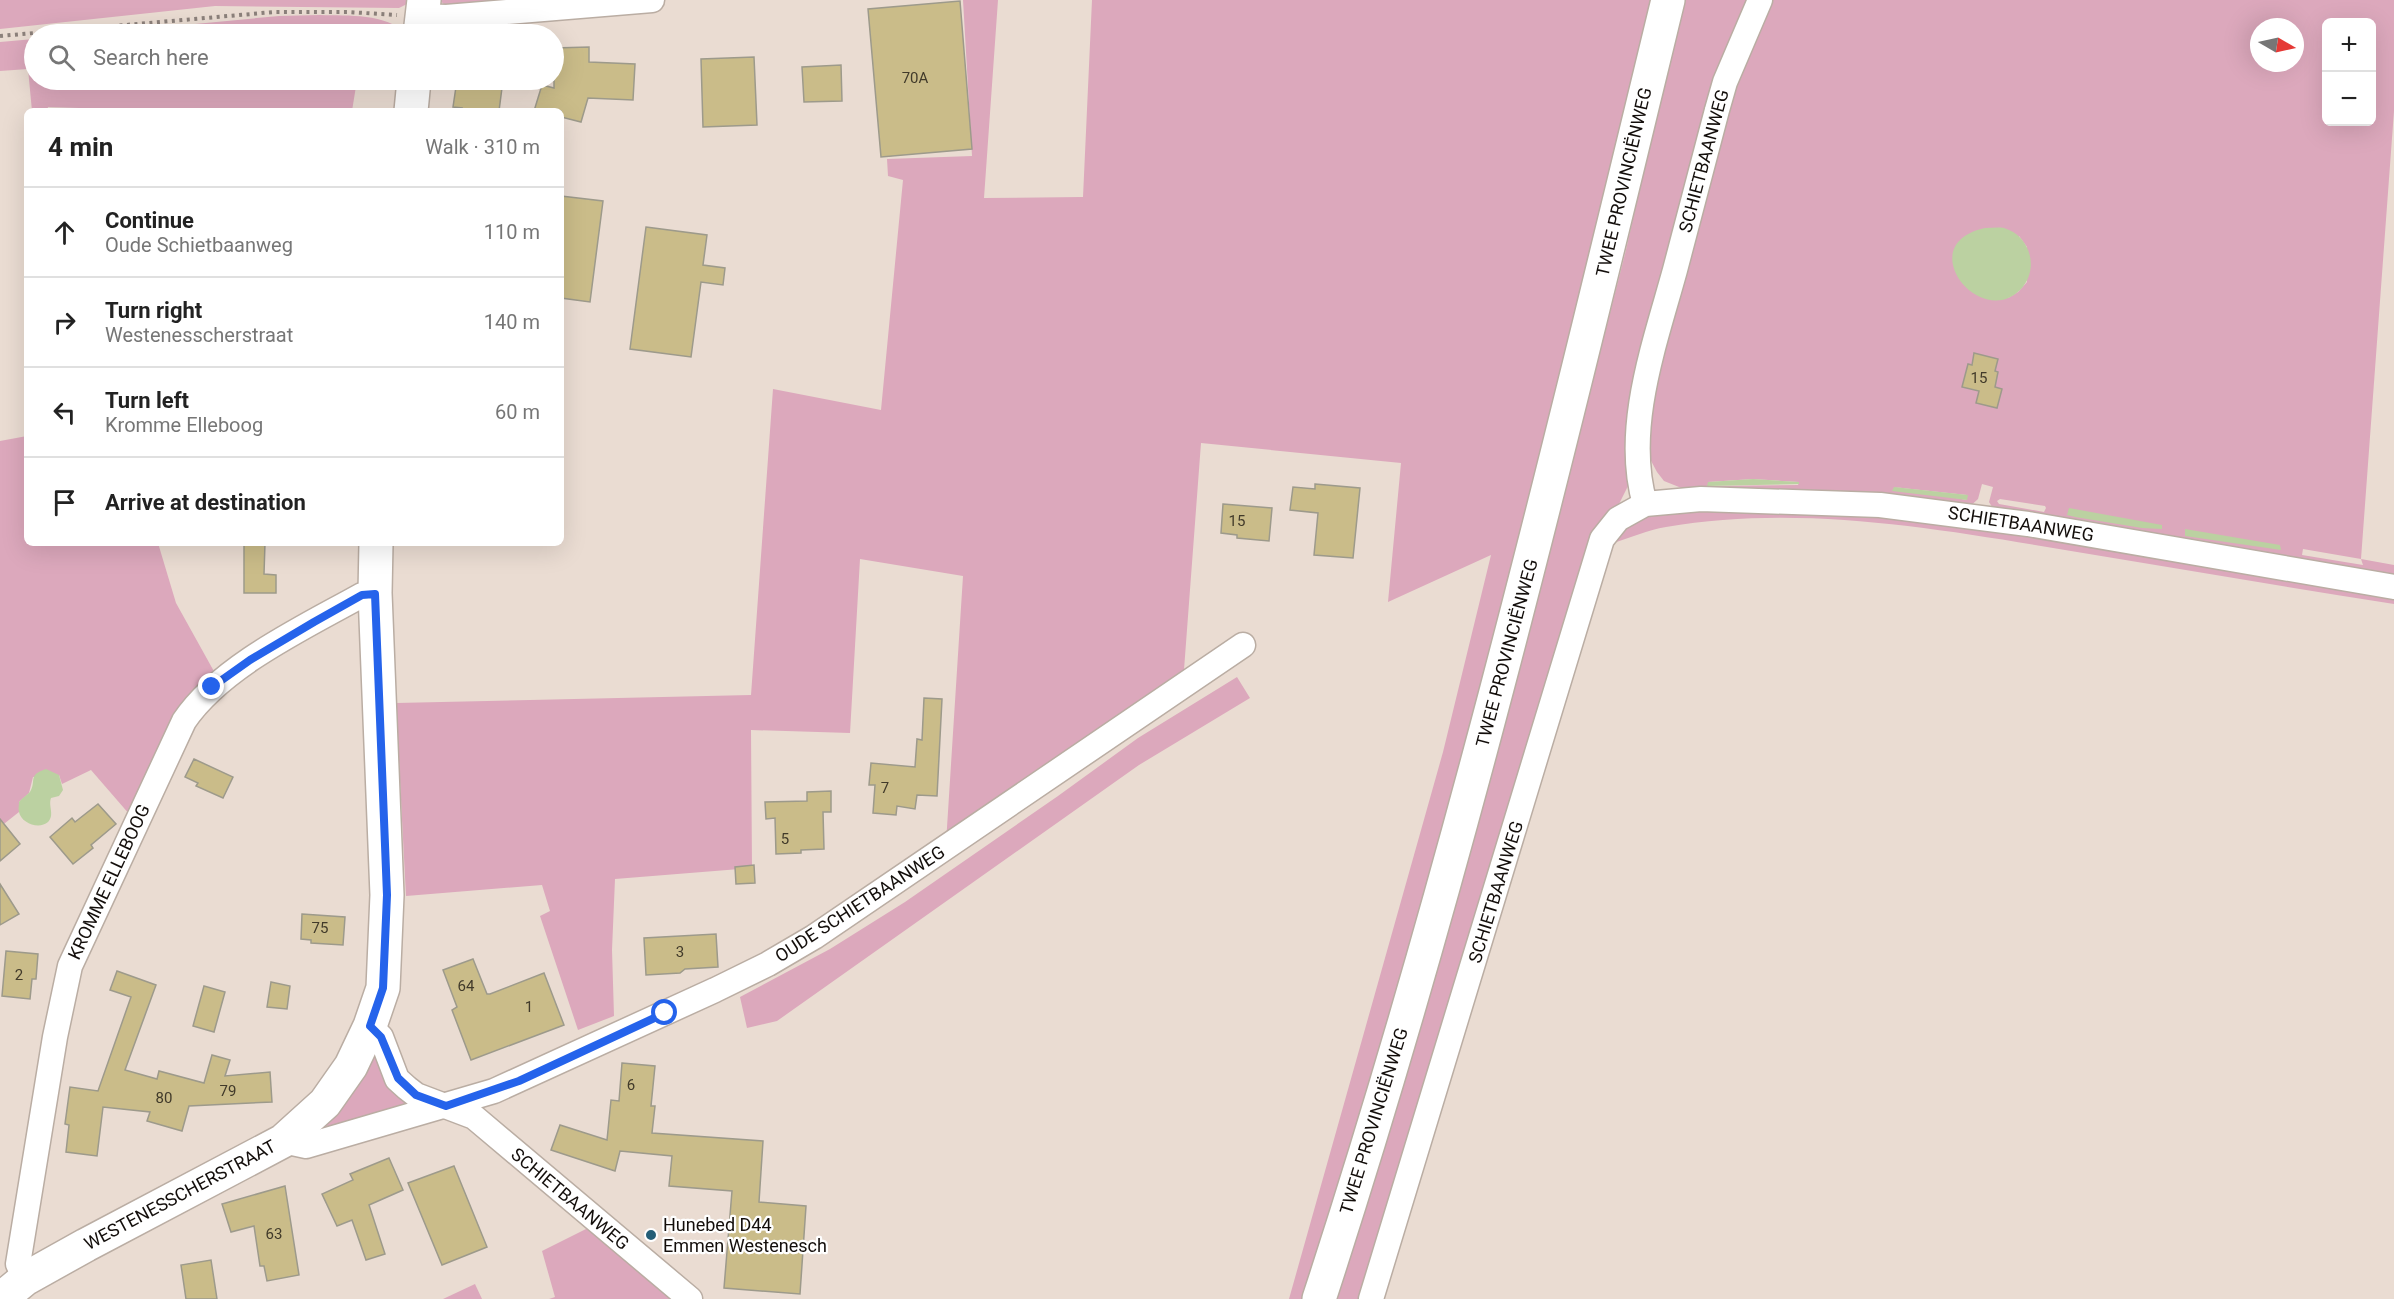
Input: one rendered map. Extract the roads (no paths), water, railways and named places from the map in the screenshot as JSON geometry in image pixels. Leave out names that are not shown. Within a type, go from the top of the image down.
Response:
[{"type":"main road","name":"TWEE PROVINCIËNWEG","points":[[1319,1299],[1425,954],[1497,696],[1552,482],[1668,0]]},
{"type":"main road","points":[[411,108],[413,90]]},
{"type":"main road","name":"WESTENESSCHERSTRAAT","points":[[13,1289],[283,1141],[325,1103],[351,1066],[370,1026],[383,988],[387,926],[375,594],[376,546]]},
{"type":"street","points":[[422,17],[652,0]]},
{"type":"street","name":"SCHIETBAANWEG","points":[[1645,504],[1638,447],[1639,424],[1648,371],[1725,82],[1760,0]]},
{"type":"street","name":"SCHIETBAANWEG","points":[[1371,1299],[1602,539],[1618,519],[1645,504],[1701,499],[1880,505],[1947,512],[2394,587]]},
{"type":"street","name":"KROMME ELLEBOOG","points":[[13,1289],[55,1037],[70,966],[184,721],[212,687],[250,660],[362,595],[375,594]]},
{"type":"street","name":"OUDE SCHIETBAANWEG","points":[[283,1141],[306,1146],[446,1106],[519,1081],[794,951],[1243,645]]},
{"type":"street","points":[[370,1026],[381,1037],[398,1078],[416,1095],[446,1106]]},
{"type":"street","name":"SCHIETBAANWEG","points":[[446,1106],[474,1117],[690,1299]]},
{"type":"place","name":"Hunebed D44 Emmen Westenesch","points":[[651,1235]]}]
